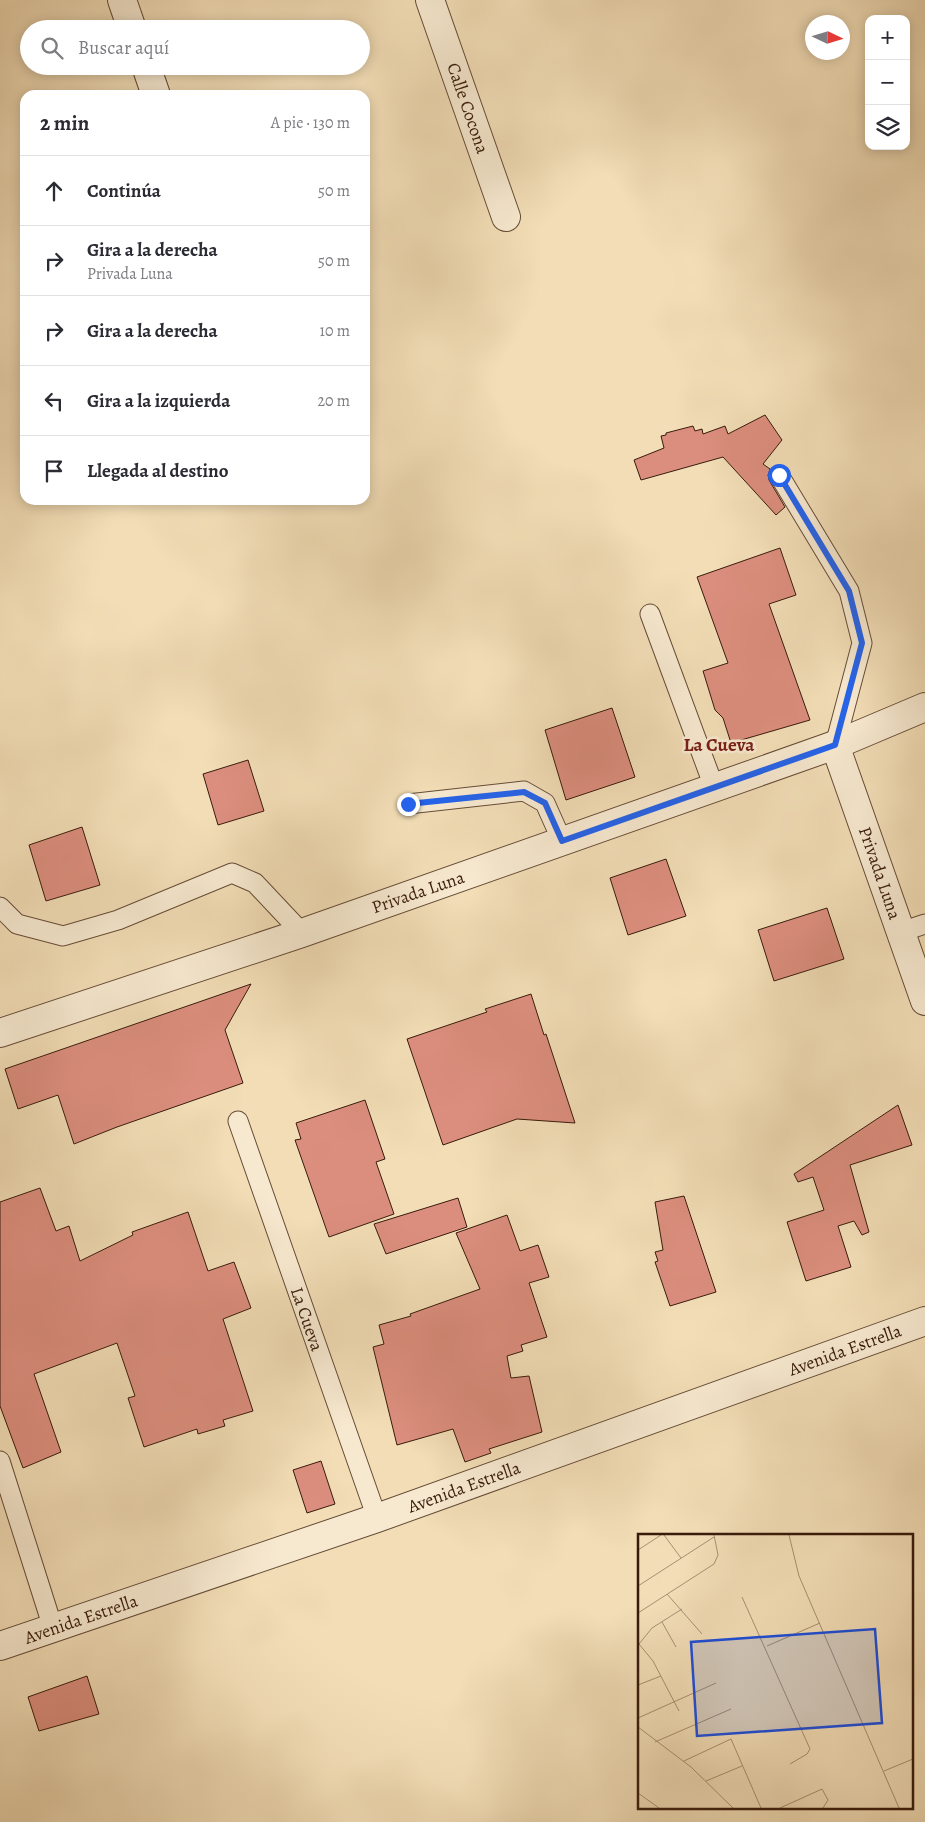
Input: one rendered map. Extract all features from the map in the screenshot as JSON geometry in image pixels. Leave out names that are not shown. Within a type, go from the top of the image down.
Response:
[{"type":"street","points":[[122,0],[129,20]]},
{"type":"street","name":"Calle Cocona","points":[[430,0],[506,217]]},
{"type":"street","points":[[149,75],[154,90]]},
{"type":"street","name":"Privada Luna","points":[[0,1033],[302,933],[835,745],[925,708]]},
{"type":"street","name":"Privada Luna","points":[[835,745],[913,928],[925,1001]]},
{"type":"street","name":"Avenida Estrella","points":[[0,1646],[377,1518],[925,1321]]},
{"type":"lane","points":[[779,475],[849,591],[862,643],[835,745]]},
{"type":"lane","points":[[650,614],[714,788]]},
{"type":"lane","points":[[408,804],[524,792],[545,803],[562,841]]},
{"type":"lane","points":[[0,908],[16,924],[63,936],[118,920],[232,873],[255,883],[302,933]]},
{"type":"lane","name":"La Cueva","points":[[238,1121],[377,1518]]},
{"type":"lane","points":[[0,1461],[53,1628]]},
{"type":"building","points":[[765,415],[782,440],[763,464],[770,469],[769,480],[785,507],[776,515],[723,457],[641,480],[634,460],[664,448],[661,436],[666,435],[666,433],[693,426],[695,431],[702,429],[703,434],[725,426],[728,434]]},
{"type":"building","points":[[780,548],[796,595],[769,604],[810,720],[731,743],[723,718],[715,710],[703,671],[728,663],[697,577]]},
{"type":"building","points":[[612,708],[635,777],[566,800],[545,730]]},
{"type":"building","points":[[248,760],[264,811],[218,825],[203,774]]},
{"type":"building","points":[[82,827],[100,885],[46,901],[29,845]]},
{"type":"building","points":[[666,859],[686,916],[628,935],[610,878]]},
{"type":"building","points":[[827,908],[844,959],[774,981],[758,930]]},
{"type":"building","points":[[251,984],[225,1030],[243,1083],[74,1144],[58,1095],[18,1109],[5,1069]]},
{"type":"building","points":[[531,994],[575,1123],[517,1119],[443,1145],[407,1039],[487,1012],[485,1009]]},
{"type":"building","points":[[365,1100],[385,1159],[376,1162],[394,1214],[329,1237],[295,1140],[301,1139],[296,1123]]},
{"type":"building","points":[[898,1105],[912,1145],[850,1165],[869,1232],[862,1235],[854,1221],[838,1226],[851,1267],[806,1281],[787,1222],[824,1210],[813,1177],[798,1182],[794,1174]]},
{"type":"building","points":[[40,1188],[56,1231],[69,1226],[80,1261],[133,1235],[132,1232],[188,1212],[208,1271],[234,1262],[251,1308],[223,1319],[253,1411],[223,1420],[225,1426],[198,1434],[197,1429],[144,1447],[128,1398],[135,1396],[117,1343],[34,1374],[61,1452],[23,1468],[0,1406],[0,1202]]},
{"type":"building","points":[[684,1196],[716,1292],[670,1306],[655,1262],[658,1261],[655,1252],[663,1250],[655,1202]]},
{"type":"building","points":[[458,1198],[467,1227],[386,1254],[374,1224]]},
{"type":"building","points":[[507,1215],[520,1251],[538,1245],[549,1277],[529,1283],[547,1337],[521,1345],[523,1351],[507,1356],[511,1378],[529,1376],[542,1432],[489,1449],[491,1453],[465,1462],[453,1429],[397,1445],[373,1347],[384,1344],[379,1325],[411,1316],[410,1314],[480,1289],[456,1233]]},
{"type":"building","points":[[321,1461],[335,1504],[307,1513],[293,1470]]},
{"type":"building","points":[[87,1676],[99,1714],[39,1731],[28,1697]]},
{"type":"district","name":"La Cueva","points":[[719,744]]},
{"type":"route","points":[[408,804],[524,792],[545,803],[562,841],[835,745],[862,643],[849,591],[779,475]]}]
